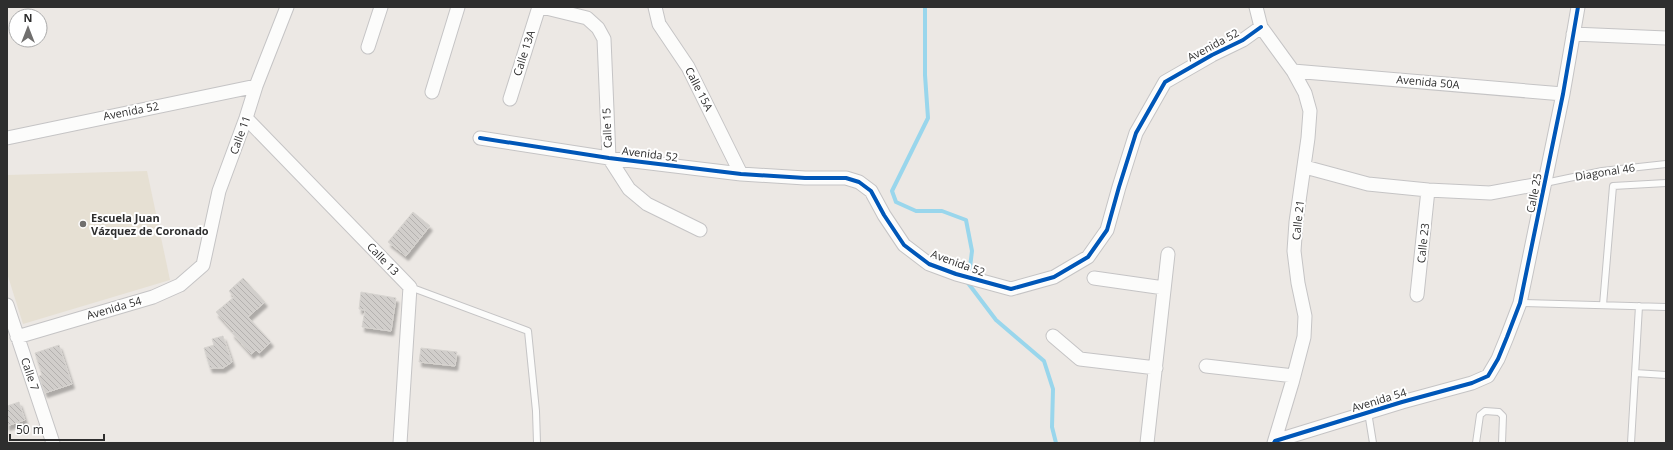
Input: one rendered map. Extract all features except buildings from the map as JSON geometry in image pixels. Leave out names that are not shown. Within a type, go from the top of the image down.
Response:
[{"type":"street","name":"Calle 11","points":[[203,265],[219,191],[246,118],[256,86],[287,7]]},
{"type":"street","points":[[368,47],[381,7]]},
{"type":"street","points":[[432,92],[458,7]]},
{"type":"street","name":"Calle 15","points":[[540,7],[588,18],[598,28],[604,39],[608,158],[629,189],[647,204],[700,230]]},
{"type":"street","name":"Calle 13A","points":[[510,99],[540,7]]},
{"type":"street","name":"Calle 15A","points":[[655,7],[659,24],[688,67],[741,174]]},
{"type":"street","name":"Calle 21","points":[[1256,7],[1261,27],[1293,71],[1305,93],[1310,111],[1305,167],[1296,222],[1294,251],[1304,316],[1304,337],[1274,442]]},
{"type":"street","name":"Calle 25","points":[[1488,376],[1498,359],[1520,304],[1564,94],[1578,7]]},
{"type":"street","name":"Avenida 52","points":[[480,138],[608,158],[741,174],[805,178],[846,178],[859,182],[871,191],[884,215],[904,245],[929,264],[956,274],[1011,289],[1054,278],[1088,257],[1108,230],[1119,187],[1136,133],[1165,82],[1212,55],[1243,40],[1261,27]]},
{"type":"street","points":[[1573,34],[1666,38]]},
{"type":"street","name":"Avenida 50A","points":[[1293,71],[1564,94]]},
{"type":"street","name":"Avenida 52","points":[[7,138],[256,86]]},
{"type":"street","name":"Calle 13","points":[[246,118],[410,287]]},
{"type":"street","points":[[1305,167],[1368,184],[1428,190],[1490,193],[1545,183]]},
{"type":"street","name":"Calle 23","points":[[1417,295],[1428,190]]},
{"type":"street","points":[[1147,443],[1168,254]]},
{"type":"street","name":"Avenida 54","points":[[17,337],[153,297],[180,285],[203,265]]},
{"type":"street","points":[[1094,278],[1164,288]]},
{"type":"street","points":[[400,443],[410,287]]},
{"type":"street","name":"Calle 7","points":[[7,306],[53,443]]},
{"type":"street","points":[[1053,336],[1080,359],[1156,368]]},
{"type":"street","points":[[1206,366],[1294,376]]},
{"type":"street","name":"Avenida 54","points":[[1274,442],[1368,412],[1472,383],[1488,376]]},
{"type":"lane","name":"Diagonal 46","points":[[1545,183],[1602,171],[1666,164]]},
{"type":"lane","points":[[1603,305],[1613,186],[1666,183]]},
{"type":"lane","points":[[410,287],[528,331],[536,411],[537,443]]},
{"type":"lane","points":[[1520,304],[1666,307]]},
{"type":"lane","points":[[1631,443],[1639,306]]},
{"type":"lane","points":[[1635,372],[1666,375]]},
{"type":"lane","points":[[1476,443],[1480,415],[1485,411],[1499,412],[1503,416],[1502,443]]},
{"type":"lane","points":[[1368,412],[1374,443]]},
{"type":"shaded area","name":"Escuela Juan Vázquez de Coronado","points":[[147,171],[170,280],[23,324],[7,273],[7,175]]},
{"type":"waterway","points":[[925,7],[925,75],[928,118],[892,191],[896,202],[916,211],[942,211],[966,220],[972,251],[968,283],[996,320],[1044,361],[1053,389],[1052,427],[1056,443]]},
{"type":"cycle path","points":[[1274,443],[1275,441],[1402,402],[1472,383],[1488,376],[1498,359],[1520,303],[1563,94],[1578,7]]},
{"type":"cycle path","points":[[480,138],[609,158],[741,174],[805,178],[846,178],[859,182],[871,191],[884,215],[904,245],[929,264],[956,274],[1011,289],[1054,277],[1088,257],[1107,230],[1136,133],[1165,82],[1212,55],[1243,40],[1261,27]]},
{"type":"place","name":"Escuela Juan Vázquez de Coronado","points":[[83,224]]}]
